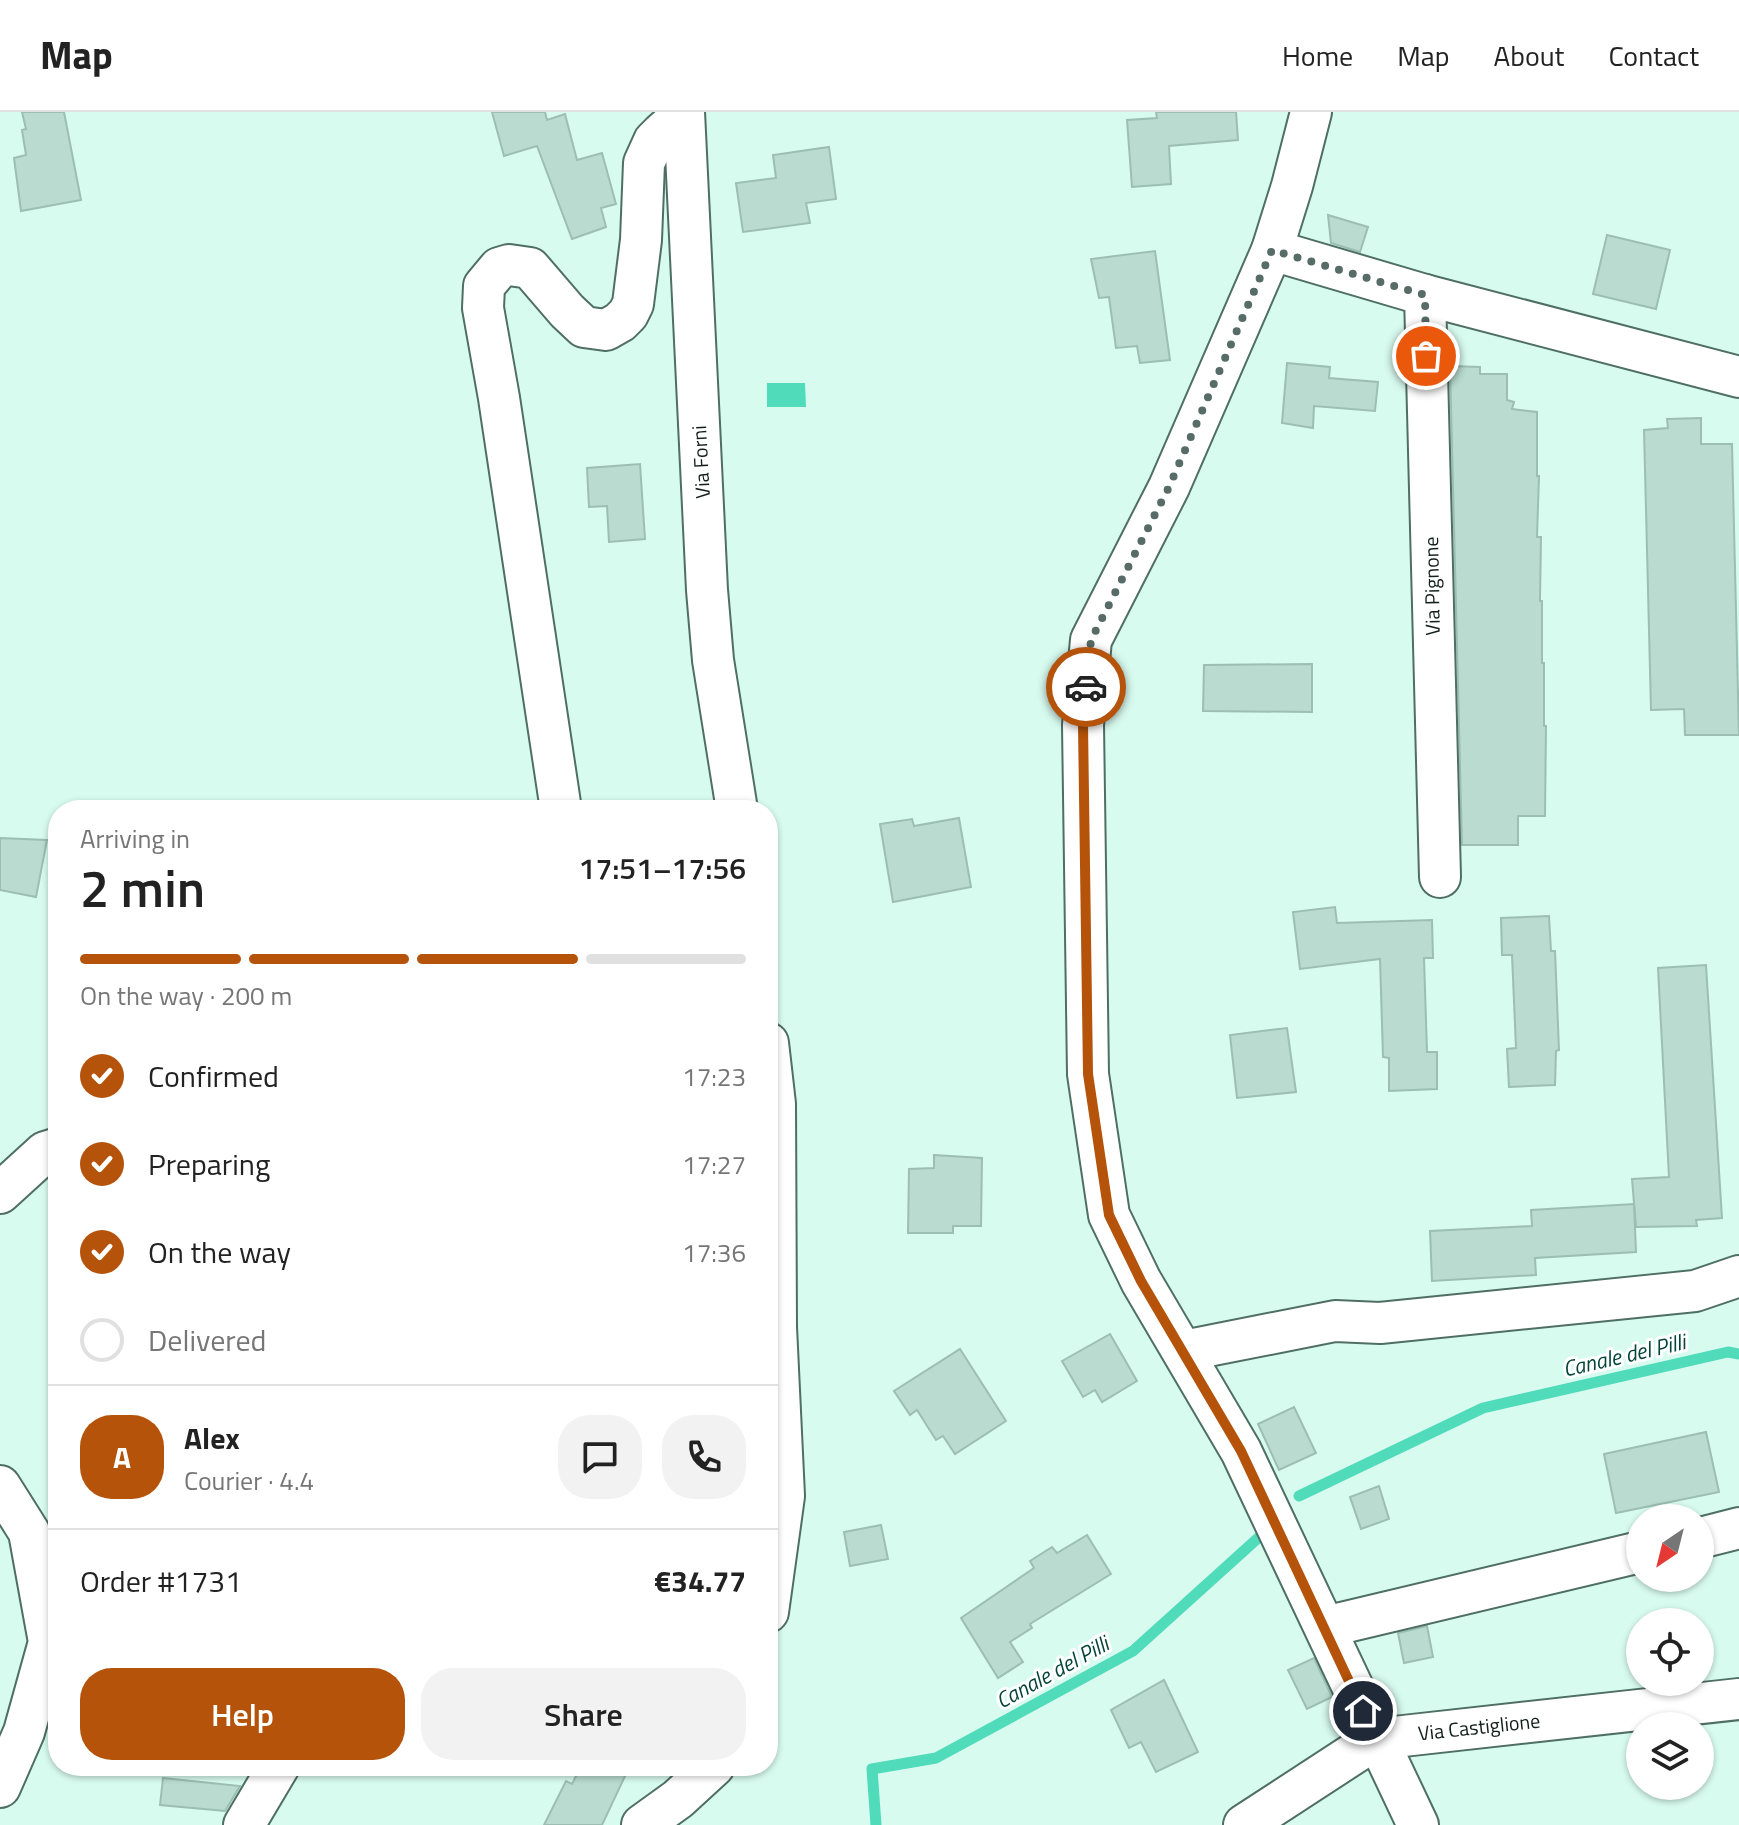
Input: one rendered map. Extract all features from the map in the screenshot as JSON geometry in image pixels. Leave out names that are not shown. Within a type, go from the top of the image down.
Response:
[{"type":"street","points":[[1311,112],[1272,250],[1169,487],[1091,640],[1083,725],[1088,1074],[1109,1215],[1141,1281],[1241,1451],[1418,1825]]},
{"type":"street","points":[[559,800],[483,308],[484,286],[499,268],[509,265],[530,268],[584,327],[606,330],[620,322],[633,304],[641,240],[644,163],[654,141],[684,118]]},
{"type":"street","name":"Via Forni","points":[[684,118],[707,590],[713,660],[735,800]]},
{"type":"street","points":[[1272,250],[1425,295],[1739,377]]},
{"type":"street","name":"Via Pignone","points":[[1425,295],[1440,877]]},
{"type":"street","points":[[0,1193],[48,1151]]},
{"type":"street","points":[[1183,1351],[1335,1321],[1380,1323],[1695,1291],[1739,1276]]},
{"type":"street","points":[[778,1369],[784,1496],[778,1530]]},
{"type":"street","points":[[0,1486],[29,1532],[48,1636]]},
{"type":"street","points":[[1714,1534],[1739,1528]]},
{"type":"street","points":[[1325,1627],[1626,1555]]},
{"type":"street","points":[[0,1787],[24,1732],[48,1646]]},
{"type":"street","name":"Via Castiglione","points":[[1244,1825],[1376,1739],[1739,1699]]},
{"type":"street","points":[[244,1825],[273,1776]]},
{"type":"street","points":[[642,1825],[703,1776]]},
{"type":"shaded area","points":[[767,383],[805,383],[806,407],[767,407]]},
{"type":"building","points":[[22,112],[64,112],[81,200],[21,211],[14,158],[26,155],[22,130],[26,129]]},
{"type":"building","points":[[492,112],[545,112],[547,120],[565,114],[577,160],[602,153],[616,204],[601,208],[606,227],[572,239],[537,146],[504,156]]},
{"type":"building","points":[[1156,112],[1236,112],[1238,140],[1169,146],[1171,184],[1132,187],[1127,120],[1157,118]]},
{"type":"building","points":[[829,147],[836,199],[806,203],[810,223],[743,232],[736,183],[776,178],[773,155]]},
{"type":"building","points":[[1328,215],[1368,227],[1360,252],[1331,243]]},
{"type":"building","points":[[1607,235],[1670,250],[1656,309],[1593,294]]},
{"type":"building","points":[[1155,251],[1170,360],[1140,363],[1137,346],[1116,348],[1109,297],[1099,298],[1091,259]]},
{"type":"building","points":[[1287,363],[1330,367],[1329,378],[1378,382],[1375,411],[1314,406],[1313,428],[1282,423]]},
{"type":"building","points":[[1450,366],[1480,367],[1480,374],[1507,374],[1507,400],[1514,402],[1512,409],[1537,412],[1537,537],[1541,537],[1540,601],[1546,726],[1545,816],[1518,816],[1518,845],[1462,845]]},
{"type":"building","points":[[1701,418],[1701,444],[1732,444],[1739,735],[1685,735],[1684,709],[1651,710],[1644,430],[1668,428],[1667,419]]},
{"type":"building","points":[[640,464],[645,539],[609,542],[607,506],[589,507],[587,468]]},
{"type":"building","points":[[1312,664],[1312,712],[1203,711],[1204,665]]},
{"type":"building","points":[[959,818],[971,887],[893,902],[880,824],[912,819],[914,826]]},
{"type":"building","points":[[0,838],[47,840],[36,897],[0,890]]},
{"type":"building","points":[[1335,907],[1337,923],[1432,920],[1433,958],[1424,958],[1427,1052],[1437,1052],[1437,1089],[1389,1091],[1389,1058],[1383,1057],[1380,959],[1300,969],[1293,912]]},
{"type":"building","points":[[1549,916],[1551,951],[1555,951],[1559,1050],[1556,1051],[1555,1085],[1509,1087],[1507,1049],[1516,1048],[1512,955],[1502,955],[1501,918]]},
{"type":"building","points":[[1706,965],[1722,1218],[1696,1220],[1697,1226],[1636,1227],[1632,1179],[1669,1177],[1658,968]]},
{"type":"building","points":[[1287,1028],[1296,1092],[1237,1098],[1230,1035]]},
{"type":"building","points":[[934,1155],[982,1158],[981,1226],[953,1226],[953,1233],[908,1233],[909,1169],[934,1168]]},
{"type":"building","points":[[1634,1204],[1636,1252],[1535,1258],[1536,1275],[1432,1281],[1430,1231],[1532,1226],[1531,1210]]},
{"type":"building","points":[[1110,1334],[1137,1381],[1102,1402],[1095,1390],[1083,1397],[1062,1361]]},
{"type":"building","points":[[960,1349],[1006,1421],[955,1454],[943,1436],[936,1440],[917,1410],[910,1415],[894,1391]]},
{"type":"building","points":[[1294,1407],[1316,1453],[1279,1470],[1258,1424]]},
{"type":"building","points":[[1706,1432],[1719,1492],[1660,1504],[1626,1504],[1626,1511],[1616,1513],[1604,1454]]},
{"type":"building","points":[[1379,1486],[1389,1519],[1361,1529],[1350,1497]]},
{"type":"building","points":[[881,1525],[888,1559],[850,1566],[844,1532]]},
{"type":"building","points":[[1087,1535],[1111,1574],[1030,1624],[1032,1628],[1010,1642],[1023,1662],[998,1678],[961,1618],[1034,1568],[1030,1561],[1052,1547],[1057,1553]]},
{"type":"building","points":[[1427,1626],[1433,1657],[1404,1663],[1398,1633]]},
{"type":"building","points":[[1314,1658],[1332,1697],[1307,1709],[1288,1670]]},
{"type":"building","points":[[1164,1680],[1198,1752],[1156,1772],[1141,1742],[1129,1748],[1111,1710]]},
{"type":"building","points":[[576,1776],[625,1776],[602,1825],[544,1825],[566,1781],[572,1784]]},
{"type":"building","points":[[163,1778],[240,1786],[225,1811],[160,1805]]},
{"type":"waterway","name":"Canale del Pilli","points":[[1299,1496],[1483,1408],[1728,1352],[1739,1354]]},
{"type":"waterway","name":"Canale del Pilli","points":[[876,1825],[872,1769],[936,1758],[1133,1651],[1268,1529]]},
{"type":"way so far","points":[[1086,687],[1091,640],[1169,487],[1272,250],[1425,295],[1426,356]]},
{"type":"route","points":[[1086,687],[1083,725],[1088,1074],[1109,1215],[1141,1281],[1241,1451],[1363,1711]]}]
